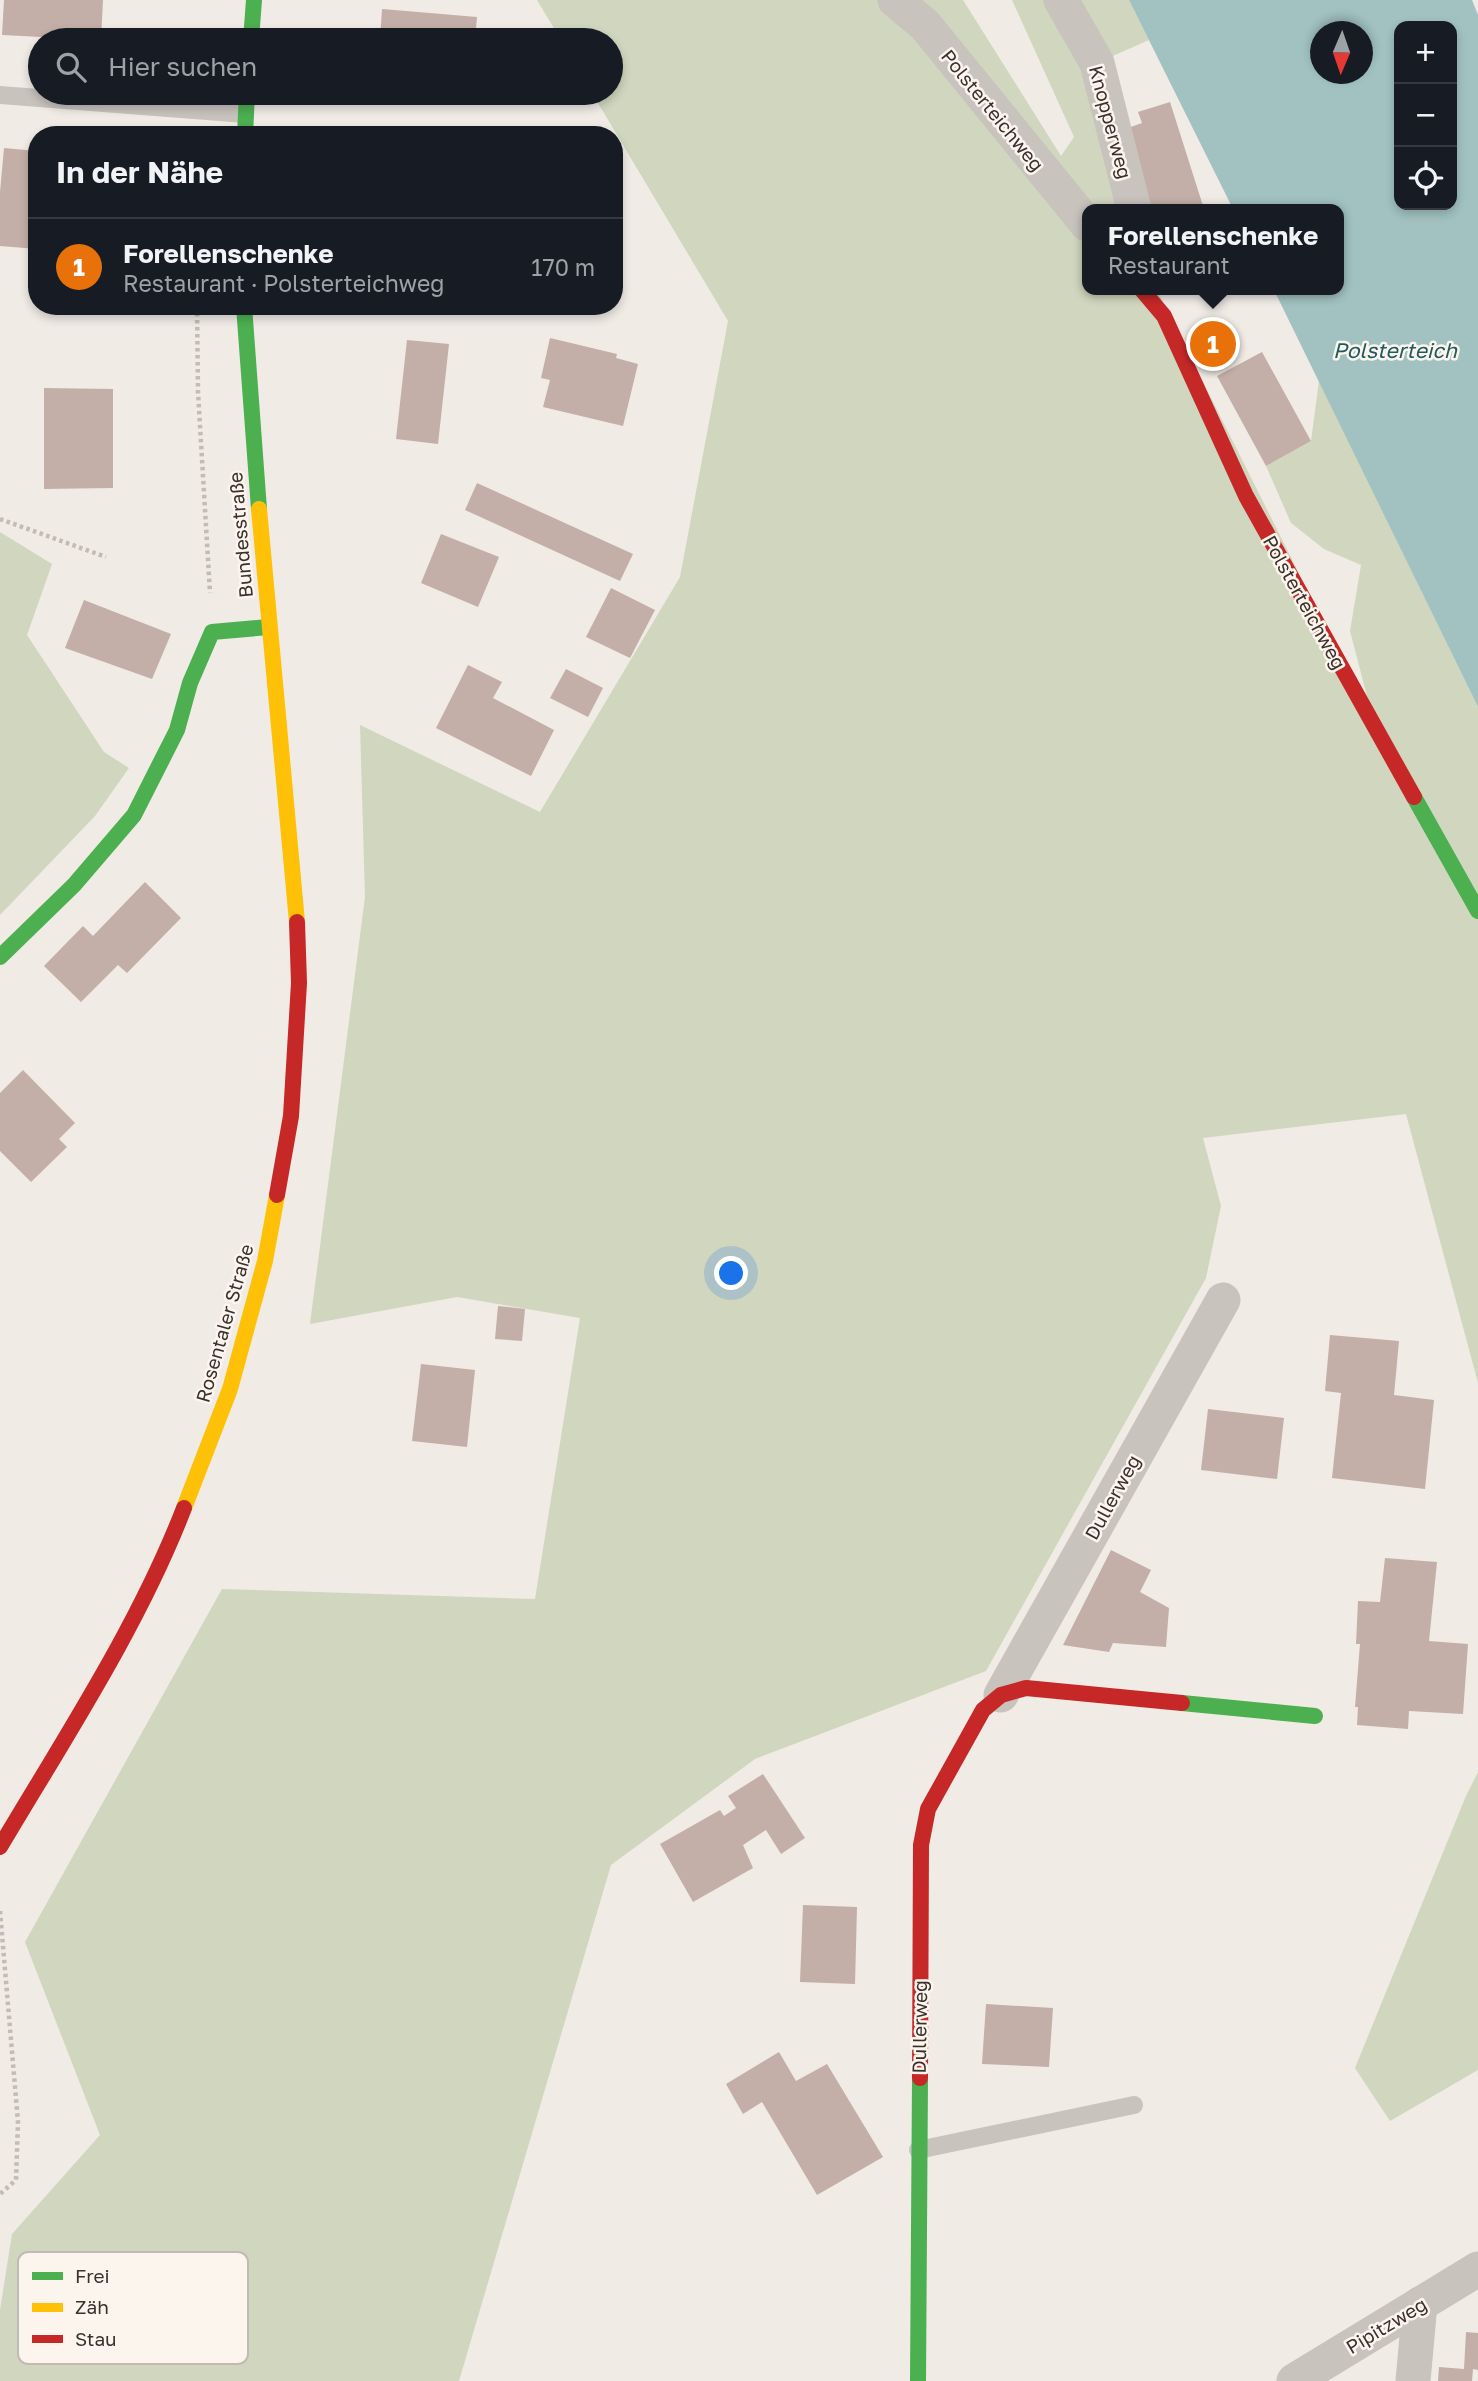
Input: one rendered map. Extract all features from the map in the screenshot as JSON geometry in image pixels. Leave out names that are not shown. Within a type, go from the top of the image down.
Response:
[{"type":"street","points":[[252,28],[254,0]]},
{"type":"street","name":"Polsterteichweg","points":[[895,0],[925,24],[1082,218]]},
{"type":"street","name":"Knopperweg","points":[[1061,0],[1097,63],[1133,204]]},
{"type":"street","points":[[245,126],[246,105]]},
{"type":"street","name":"Polsterteichweg","points":[[1160,303],[1246,496],[1478,911]]},
{"type":"street","name":"Bundesstraße","points":[[245,315],[252,433],[283,760]]},
{"type":"street","points":[[0,957],[74,885],[134,815],[177,730],[190,683],[212,632],[270,627]]},
{"type":"street","name":"Rosentaler Straße","points":[[0,1847],[95,1688],[177,1527],[230,1389],[265,1261],[290,1116],[299,984],[296,896],[283,760]]},
{"type":"street","name":"Dullerweg","points":[[918,2381],[921,1845],[928,1809],[983,1710],[1001,1695],[1223,1300]]},
{"type":"street","points":[[1001,1695],[1026,1688],[1315,1716]]},
{"type":"street","name":"Pipitzweg","points":[[1294,2381],[1478,2269]]},
{"type":"street","points":[[1413,2381],[1420,2304]]},
{"type":"lane","points":[[0,95],[28,97]]},
{"type":"lane","points":[[129,105],[245,114]]},
{"type":"lane","points":[[918,2150],[1134,2105]]},
{"type":"path","name":"Bundesstraße","points":[[197,315],[198,392],[212,632]]},
{"type":"path","points":[[0,519],[106,557]]},
{"type":"path","points":[[0,1911],[18,2122],[16,2180],[0,2194]]},
{"type":"green space","points":[[537,0],[963,0],[1061,156],[1074,137],[1012,0],[1129,0],[1149,40],[1097,63],[1133,204],[1082,204],[1082,295],[1160,295],[1374,723],[1350,631],[1361,565],[1324,549],[1291,523],[1266,466],[1311,441],[1319,381],[1478,707],[1478,1383],[1406,1114],[1203,1138],[1221,1206],[1206,1278],[986,1671],[755,1759],[611,1865],[459,2381],[0,2381],[0,2310],[12,2234],[100,2135],[25,1942],[222,1589],[535,1599],[580,1318],[457,1297],[310,1324],[365,897],[360,725],[540,812],[680,577],[728,321],[623,145],[623,126],[612,126],[599,105],[623,105],[623,28],[554,28]]},
{"type":"green space","points":[[0,532],[52,564],[27,635],[104,752],[129,768],[95,816],[0,915]]},
{"type":"green space","points":[[1478,1772],[1478,2070],[1390,2121],[1355,2068]]},
{"type":"water","name":"Polsterteich","points":[[1129,0],[1472,0],[1478,15],[1478,707],[1276,295],[1344,295],[1344,204],[1231,204]]},
{"type":"building","points":[[4,0],[103,0],[102,28],[28,28],[28,36],[2,35]]},
{"type":"building","points":[[382,9],[477,17],[476,28],[381,28]]},
{"type":"building","points":[[1170,102],[1202,204],[1149,204],[1125,129],[1142,123],[1138,112]]},
{"type":"building","points":[[4,148],[28,150],[28,248],[0,246],[0,192]]},
{"type":"building","points":[[550,338],[617,354],[616,358],[638,364],[623,426],[543,407],[550,380],[541,378]]},
{"type":"building","points":[[407,340],[449,344],[438,444],[396,439]]},
{"type":"building","points":[[1262,352],[1311,441],[1266,466],[1217,376]]},
{"type":"building","points":[[44,388],[113,389],[113,488],[44,489]]},
{"type":"building","points":[[477,483],[633,554],[620,581],[465,510]]},
{"type":"building","points":[[441,534],[499,557],[478,607],[421,583]]},
{"type":"building","points":[[611,588],[655,610],[630,658],[586,637]]},
{"type":"building","points":[[84,600],[171,634],[152,679],[65,648]]},
{"type":"building","points":[[468,665],[502,682],[493,698],[554,730],[531,776],[436,728]]},
{"type":"building","points":[[566,669],[603,688],[588,717],[550,698]]},
{"type":"building","points":[[145,882],[181,918],[127,973],[118,965],[81,1002],[44,966],[83,926],[93,936]]},
{"type":"building","points":[[23,1070],[75,1123],[59,1139],[67,1147],[31,1182],[0,1151],[0,1093]]},
{"type":"building","points":[[498,1306],[525,1309],[522,1341],[495,1339]]},
{"type":"building","points":[[1330,1335],[1399,1341],[1394,1395],[1434,1400],[1425,1489],[1332,1478],[1341,1393],[1325,1391]]},
{"type":"building","points":[[421,1364],[475,1370],[467,1447],[412,1441]]},
{"type":"building","points":[[1208,1409],[1284,1418],[1277,1479],[1201,1470]]},
{"type":"building","points":[[1111,1550],[1151,1570],[1140,1592],[1169,1608],[1166,1647],[1113,1643],[1109,1652],[1063,1645]]},
{"type":"building","points":[[1385,1558],[1437,1562],[1429,1641],[1468,1644],[1463,1714],[1409,1711],[1408,1729],[1357,1725],[1358,1707],[1355,1707],[1360,1644],[1356,1644],[1358,1601],[1380,1602]]},
{"type":"building","points":[[763,1774],[805,1838],[781,1854],[766,1830],[743,1845],[753,1868],[693,1902],[660,1844],[720,1810],[724,1816],[736,1808],[728,1796]]},
{"type":"building","points":[[803,1905],[857,1907],[855,1984],[800,1982]]},
{"type":"building","points":[[986,2004],[1053,2008],[1049,2067],[982,2064]]},
{"type":"building","points":[[779,2052],[796,2081],[827,2064],[883,2157],[817,2195],[762,2102],[743,2114],[726,2084]]},
{"type":"building","points":[[1466,2332],[1478,2333],[1478,2370],[1473,2369],[1472,2381],[1438,2381],[1439,2367],[1464,2369]]},
{"type":"traffic: fast","points":[[252,28],[254,0]]},
{"type":"traffic: fast","points":[[245,126],[246,105]]},
{"type":"traffic: fast","points":[[245,315],[259,509]]},
{"type":"traffic: fast","points":[[0,957],[74,885],[134,815],[177,730],[190,683],[212,632],[269,627]]},
{"type":"traffic: fast","points":[[1414,797],[1478,911]]},
{"type":"traffic: fast","points":[[1182,1703],[1315,1716]]},
{"type":"traffic: fast","points":[[918,2381],[920,2078]]},
{"type":"traffic: slow","points":[[259,509],[297,922]]},
{"type":"traffic: slow","points":[[184,1508],[230,1389],[265,1261],[277,1195]]},
{"type":"traffic: jam","points":[[1146,295],[1164,316],[1246,496],[1414,797]]},
{"type":"traffic: jam","points":[[277,1195],[291,1116],[299,983],[297,922]]},
{"type":"traffic: jam","points":[[0,1847],[123,1638],[166,1552],[184,1508]]},
{"type":"traffic: jam","points":[[920,2078],[921,1845],[928,1809],[983,1710],[1001,1695],[1026,1688],[1182,1703]]},
{"type":"place","name":"Forellenschenke","points":[[1213,344]]}]
